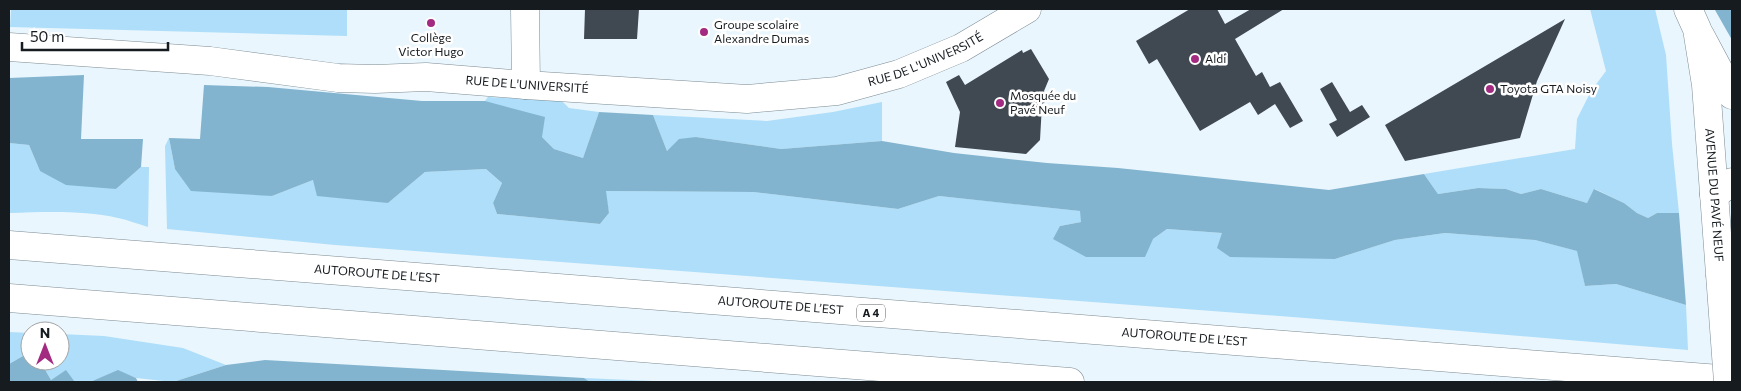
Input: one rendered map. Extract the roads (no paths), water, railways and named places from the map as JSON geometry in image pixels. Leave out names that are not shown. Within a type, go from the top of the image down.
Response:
[{"type":"main road","points":[[526,9],[526,85]]},
{"type":"main road","name":"RUE DE L'UNIVERSITÉ","points":[[9,47],[210,61],[338,78],[426,77],[748,100],[837,91],[899,74],[961,48],[1028,9]]},
{"type":"main road","points":[[1692,19],[1732,96]]},
{"type":"main road","name":"AVENUE DU PAVÉ NEUF","points":[[1692,19],[1706,86],[1723,198],[1720,274],[1728,382]]},
{"type":"main road","name":"AUTOROUTE DE L’EST","points":[[9,245],[1732,380]]},
{"type":"main road","points":[[9,298],[1070,382]]},
{"type":"place","name":"Collège Victor Hugo","points":[[431,23]]},
{"type":"place","name":"Groupe scolaire Alexandre Dumas","points":[[704,32]]},
{"type":"place","name":"Aldi","points":[[1195,59]]},
{"type":"place","name":"Toyota GTA Noisy","points":[[1490,89]]},
{"type":"place","name":"Mosquée du Pavé Neuf","points":[[1000,103]]}]
